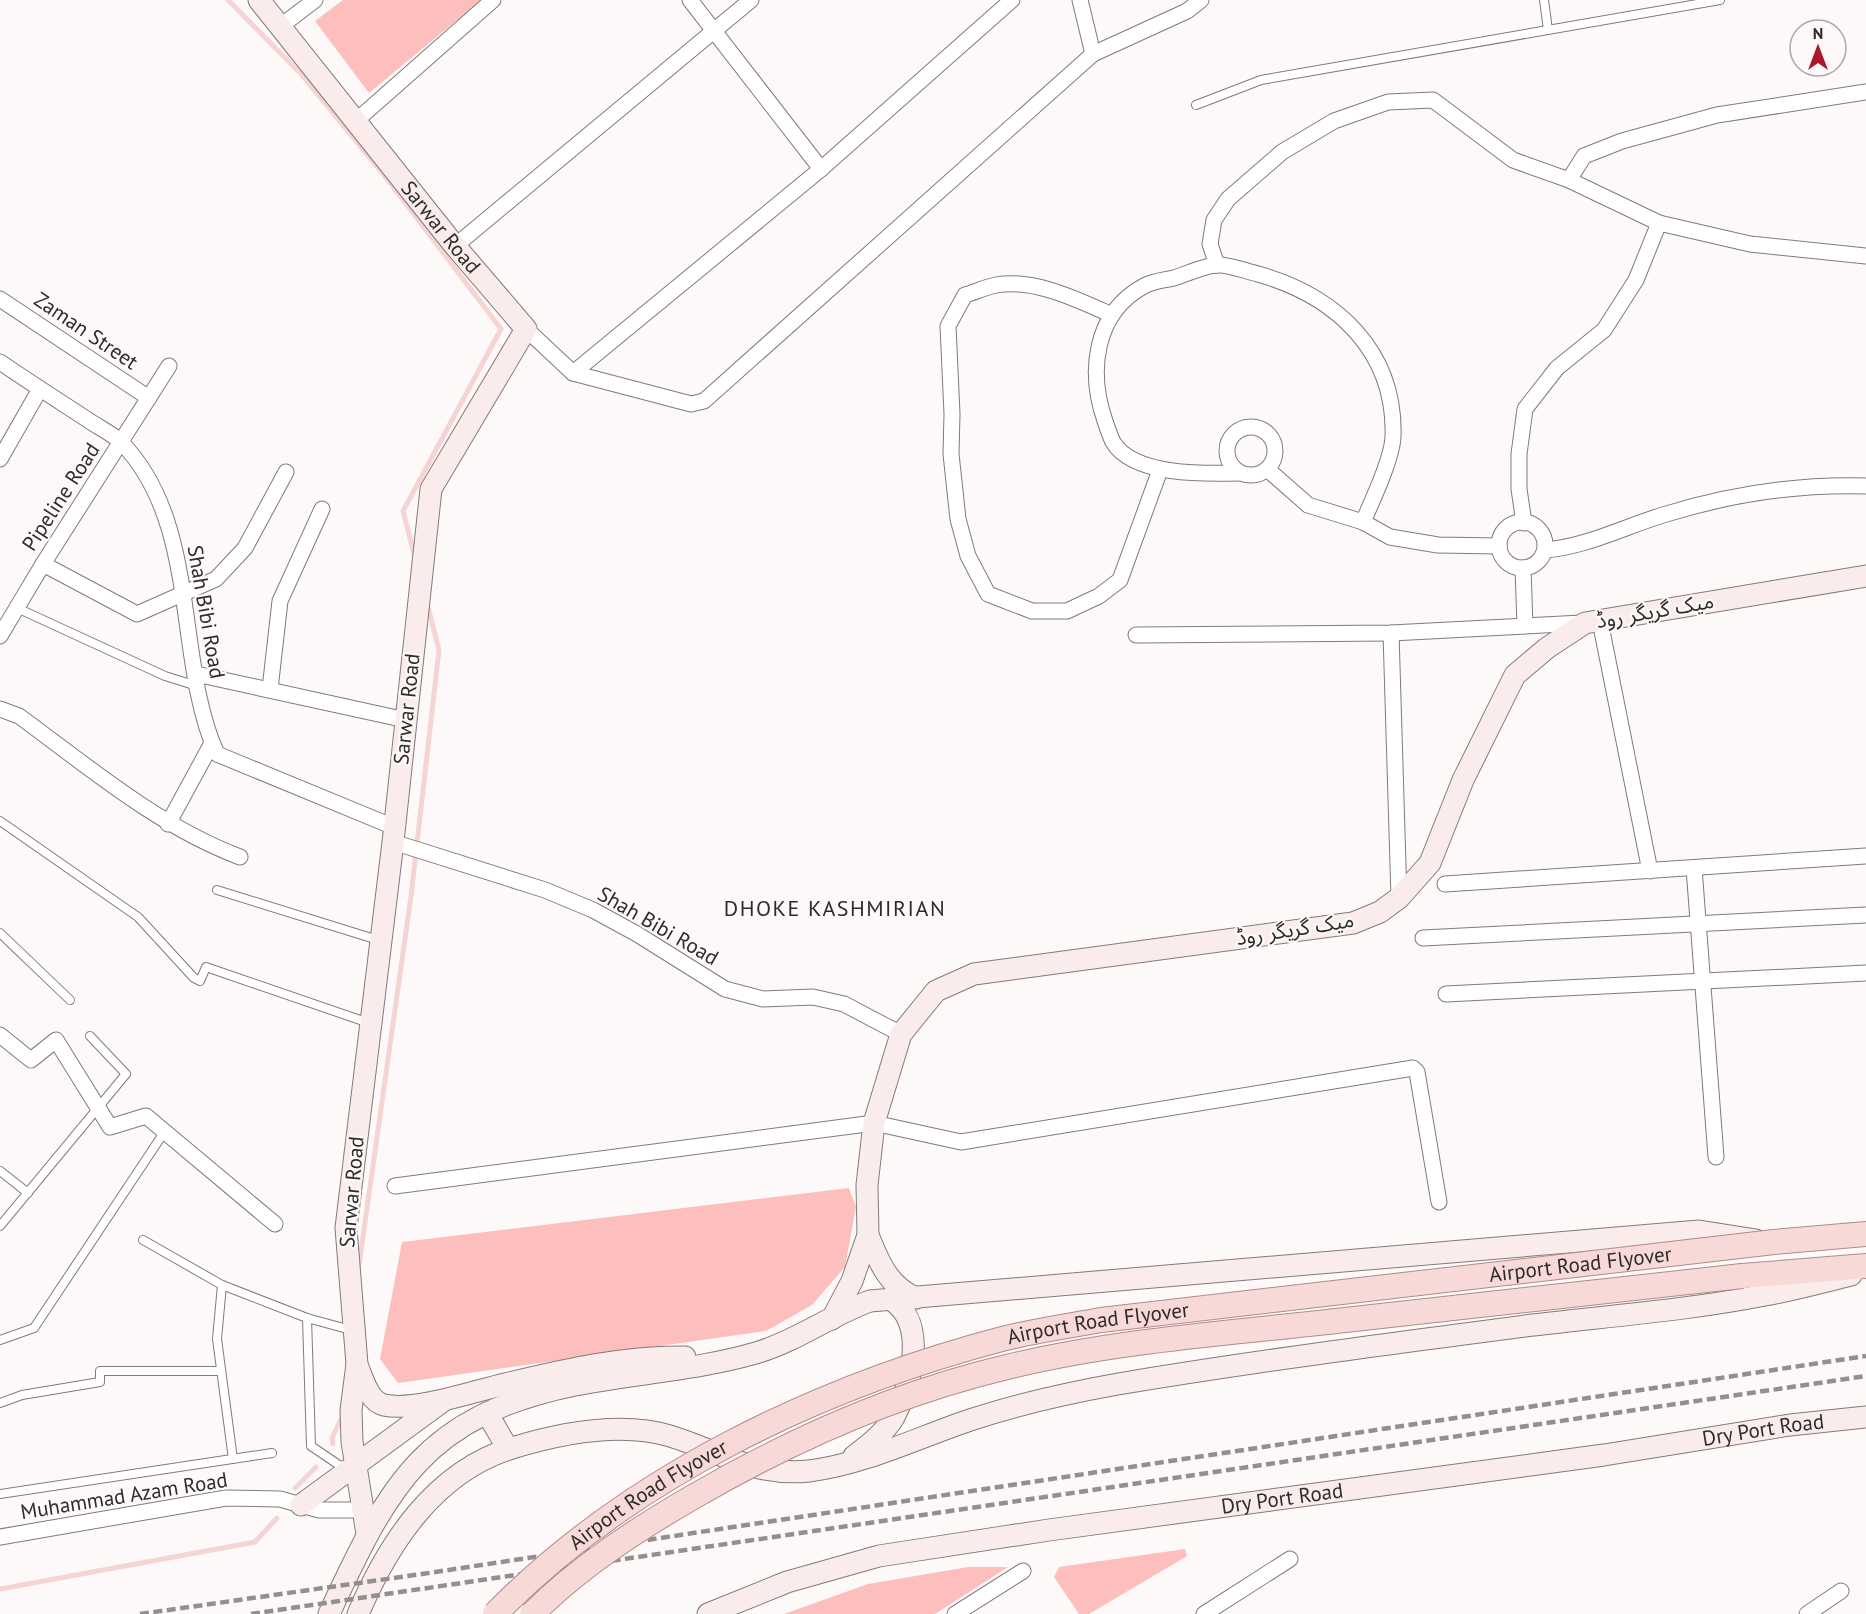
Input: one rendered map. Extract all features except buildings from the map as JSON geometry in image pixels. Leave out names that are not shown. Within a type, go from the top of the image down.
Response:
[{"type":"main road","name":"Airport Road Flyover","points":[[495,1614],[543,1569],[614,1515],[714,1452],[775,1421],[857,1387],[1004,1339],[1101,1320],[1774,1242],[1866,1234]]},
{"type":"main road","name":"Airport Road Flyover","points":[[532,1614],[551,1594],[631,1535],[767,1455],[908,1397],[1008,1366],[1095,1350],[1250,1331],[1742,1276],[1866,1266]]},
{"type":"street","name":"Sarwar Road","points":[[259,0],[357,120],[455,246],[526,329],[431,489],[382,942],[346,1228],[346,1248],[356,1331],[357,1364],[351,1410],[354,1467],[367,1534]]},
{"type":"street","points":[[281,26],[315,0]]},
{"type":"street","points":[[357,120],[493,0]]},
{"type":"street","points":[[690,0],[821,169]]},
{"type":"street","points":[[455,246],[751,0]]},
{"type":"street","points":[[573,373],[821,169],[1012,0]]},
{"type":"street","points":[[1080,0],[1093,54]]},
{"type":"street","points":[[526,329],[573,373],[691,404],[704,401],[1093,54],[1187,11],[1201,0]]},
{"type":"street","points":[[1569,180],[1584,156],[1622,141],[1718,115],[1866,92]]},
{"type":"street","points":[[1217,265],[1210,244],[1214,220],[1228,199],[1291,147],[1334,121],[1388,102],[1433,100],[1513,160],[1569,180],[1659,223],[1750,244],[1866,256]]},
{"type":"street","points":[[1524,523],[1519,489],[1519,454],[1525,409],[1557,368],[1604,330],[1636,280],[1659,223]]},
{"type":"street","points":[[1240,473],[1229,461],[1227,453],[1230,437],[1243,428],[1259,428],[1272,439],[1275,454],[1267,469],[1254,475],[1160,470],[1140,464],[1114,444],[1096,393],[1096,351],[1116,307],[1145,285],[1217,265],[1278,280],[1320,299],[1360,332],[1387,381],[1393,438],[1377,490],[1363,522]]},
{"type":"street","points":[[1112,315],[1082,301],[1034,286],[997,285],[965,296],[948,326],[952,414],[951,454],[958,519],[968,556],[988,594],[1032,611],[1067,611],[1099,596],[1120,580],[1160,470]]},
{"type":"street","name":"Zaman Street","points":[[0,299],[149,398]]},
{"type":"street","name":"Shah Bibi Road","points":[[0,362],[121,442],[151,483],[174,545],[203,717],[217,754],[394,835],[592,910],[725,989],[763,999],[813,997],[844,1004],[901,1034]]},
{"type":"street","name":"Pipeline Road","points":[[0,636],[169,366]]},
{"type":"street","points":[[0,459],[40,389]]},
{"type":"street","points":[[1267,469],[1308,505],[1363,522],[1390,537],[1482,548],[1499,546]]},
{"type":"street","points":[[43,564],[137,614],[216,579],[245,548],[286,472]]},
{"type":"street","points":[[1545,550],[1572,546],[1679,510],[1733,498],[1809,488],[1866,486]]},
{"type":"street","points":[[270,689],[280,601],[322,509]]},
{"type":"street","points":[[1524,523],[1538,529],[1545,543],[1545,550],[1537,563],[1523,568],[1510,564],[1504,559],[1499,546],[1504,532],[1516,524],[1524,523]]},
{"type":"street","points":[[1523,568],[1525,626]]},
{"type":"street","name":"میک گریگر روڈ","points":[[832,1319],[852,1281],[868,1235],[867,1185],[874,1123],[901,1034],[936,991],[974,974],[1353,922],[1380,912],[1399,898],[1430,863],[1463,780],[1515,675],[1546,648],[1593,622],[1866,576]]},
{"type":"street","points":[[1136,634],[1390,633],[1593,622],[1650,871]]},
{"type":"street","points":[[1390,633],[1399,898]]},
{"type":"street","points":[[197,680],[270,689],[406,720]]},
{"type":"street","points":[[0,709],[19,716],[168,824],[204,843],[240,857]]},
{"type":"street","points":[[168,824],[212,743]]},
{"type":"street","points":[[1445,884],[1866,856]]},
{"type":"street","points":[[1694,868],[1716,1157]]},
{"type":"street","points":[[1423,938],[1866,915]]},
{"type":"street","points":[[1446,994],[1866,973]]},
{"type":"street","points":[[3,1041],[31,1060],[56,1040],[110,1127],[146,1116],[275,1224]]},
{"type":"street","points":[[394,1186],[874,1123],[961,1142],[1413,1068],[1417,1072],[1439,1202]]},
{"type":"street","points":[[329,1614],[367,1534],[386,1502],[426,1452],[447,1435],[487,1413],[540,1394],[575,1385],[733,1359],[795,1339],[870,1301],[1297,1263],[1699,1231],[1774,1242]]},
{"type":"street","name":"میک گریگر روڈ","points":[[868,1235],[885,1271],[896,1287],[916,1298]]},
{"type":"street","points":[[358,1614],[372,1580],[404,1526],[433,1496],[459,1476],[508,1449],[569,1434],[625,1428],[669,1436],[729,1460],[770,1472],[806,1471],[845,1464],[974,1419],[1059,1395],[1323,1354],[1762,1296],[1866,1271]]},
{"type":"street","points":[[845,1464],[869,1445],[893,1419],[905,1390],[914,1339],[908,1320],[897,1303],[890,1299]]},
{"type":"street","points":[[357,1364],[368,1390],[382,1404],[404,1405],[447,1398],[610,1362],[647,1358],[733,1359]]},
{"type":"street","points":[[301,1505],[447,1398]]},
{"type":"street","points":[[487,1413],[508,1449]]},
{"type":"street","name":"Dry Port Road","points":[[708,1614],[787,1582],[879,1556],[1049,1530],[1604,1455],[1790,1425],[1866,1417]]},
{"type":"street","name":"Muhammad Azam Road","points":[[0,1537],[226,1498],[280,1499],[319,1510],[362,1510]]},
{"type":"street","points":[[1204,1614],[1290,1559]]},
{"type":"street","points":[[955,1614],[1023,1571]]},
{"type":"street","points":[[1807,1614],[1841,1591]]},
{"type":"lane","points":[[1544,0],[1548,30]]},
{"type":"lane","points":[[1196,105],[1261,80],[1720,0]]},
{"type":"lane","points":[[17,608],[165,675],[197,680]]},
{"type":"lane","points":[[0,821],[138,917],[194,978],[200,981],[206,967],[372,1024]]},
{"type":"lane","points":[[217,890],[382,942]]},
{"type":"lane","points":[[0,933],[70,1000]]},
{"type":"lane","points":[[0,1226],[126,1074],[90,1036]]},
{"type":"lane","points":[[0,1340],[34,1328],[165,1131]]},
{"type":"lane","points":[[0,1171],[28,1193]]},
{"type":"lane","points":[[143,1240],[222,1285],[307,1318],[356,1331]]},
{"type":"lane","points":[[222,1285],[217,1339],[233,1459]]},
{"type":"lane","points":[[307,1318],[310,1446],[339,1465],[354,1467]]},
{"type":"lane","points":[[0,1403],[22,1395],[99,1382],[99,1371],[221,1371]]},
{"type":"lane","points":[[0,1494],[272,1453]]},
{"type":"shaded area","points":[[343,0],[481,0],[369,93],[315,21]]},
{"type":"shaded area","points":[[849,1188],[856,1207],[845,1267],[812,1305],[766,1331],[398,1383],[380,1359],[402,1242]]},
{"type":"shaded area","points":[[1185,1549],[1187,1556],[1089,1614],[1079,1614],[1054,1577],[1059,1567]]},
{"type":"shaded area","points":[[968,1567],[1008,1567],[935,1614],[784,1614],[868,1584]]},
{"type":"waterway","points":[[228,0],[301,74],[388,180],[501,329],[403,511],[415,557]]},
{"type":"waterway","points":[[359,1265],[411,896],[439,650],[427,603]]},
{"type":"waterway","points":[[333,1444],[332,1438],[343,1415]]},
{"type":"waterway","points":[[295,1488],[316,1467]]},
{"type":"waterway","points":[[0,1589],[255,1542],[277,1518]]},
{"type":"railway","points":[[140,1614],[422,1574],[1866,1356]]},
{"type":"railway","points":[[251,1614],[1866,1376]]},
{"type":"district","name":"DHOKE KASHMIRIAN","points":[[835,908]]}]
